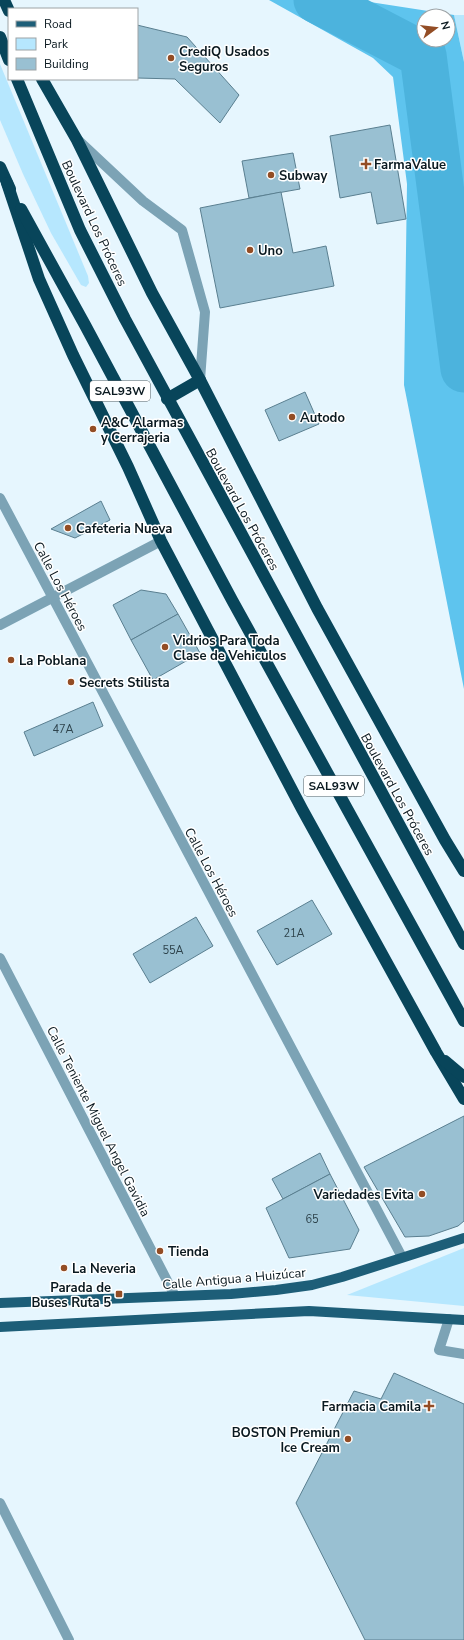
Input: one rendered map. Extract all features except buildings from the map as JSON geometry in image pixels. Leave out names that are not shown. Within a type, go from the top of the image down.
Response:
[{"type":"highway","points":[[0,37],[8,57]]},
{"type":"highway","name":"Boulevard Los Próceres","points":[[17,80],[80,230],[167,399],[464,944]]},
{"type":"highway","points":[[43,80],[77,140],[152,293],[200,380],[317,608],[445,840],[464,871]]},
{"type":"highway","name":"SAL93W","points":[[0,167],[7,183],[89,332],[232,600],[464,1021]]},
{"type":"highway","points":[[7,183],[39,278],[73,355],[128,467],[161,541],[302,809],[436,1052],[464,1099]]},
{"type":"highway","points":[[167,399],[200,380]]},
{"type":"highway","points":[[436,1052],[449,1065],[464,1076]]},
{"type":"main road","name":"Calle Antigua a Huizúcar","points":[[0,1303],[175,1296],[269,1290],[312,1285],[342,1277],[464,1238]]},
{"type":"main road","points":[[0,1327],[309,1311],[464,1320]]},
{"type":"street","points":[[77,140],[143,201],[182,230],[205,312],[200,380]]},
{"type":"street","name":"Calle Los Héroes","points":[[0,498],[402,1257]]},
{"type":"street","points":[[0,625],[161,541]]},
{"type":"street","name":"Calle Teniente Miguel Angel Gavidia","points":[[0,958],[175,1296]]},
{"type":"street","points":[[449,1319],[439,1350],[464,1354]]},
{"type":"street","points":[[0,1503],[69,1640]]},
{"type":"green space","points":[[456,15],[464,15],[464,62],[456,24]]},
{"type":"green space","points":[[0,64],[88,276],[89,283],[86,287],[81,285],[51,233],[23,174],[0,120]]},
{"type":"green space","points":[[464,1248],[464,1306],[347,1295]]},
{"type":"shaded area","points":[[269,0],[357,0],[416,9],[416,48],[456,48],[456,24],[464,62],[464,689],[404,385],[407,184],[393,77],[373,58]]},
{"type":"waterway","points":[[317,0],[423,55],[464,369]]},
{"type":"place","name":"CrediQ Usados Seguros","points":[[171,58]]},
{"type":"place","name":"FarmaValue","points":[[366,164]]},
{"type":"place","name":"Subway","points":[[271,175]]},
{"type":"place","name":"Uno","points":[[250,250]]},
{"type":"place","name":"Autodo","points":[[292,417]]},
{"type":"place","name":"A&C Alarmas y Cerrajeria","points":[[93,429]]},
{"type":"place","name":"Cafeteria Nueva","points":[[68,528]]},
{"type":"place","name":"Vidrios Para Toda Clase de Vehiculos","points":[[165,647]]},
{"type":"place","name":"La Poblana","points":[[11,660]]},
{"type":"place","name":"Secrets Stilista","points":[[71,682]]},
{"type":"place","name":"Variedades Evita","points":[[422,1194]]},
{"type":"place","name":"Tienda","points":[[160,1251]]},
{"type":"place","name":"La Neveria","points":[[64,1268]]},
{"type":"place","name":"Parada de Buses Ruta 5","points":[[119,1294]]},
{"type":"place","name":"Farmacia Camila","points":[[429,1406]]},
{"type":"place","name":"BOSTON Premiun Ice Cream","points":[[348,1439]]}]
